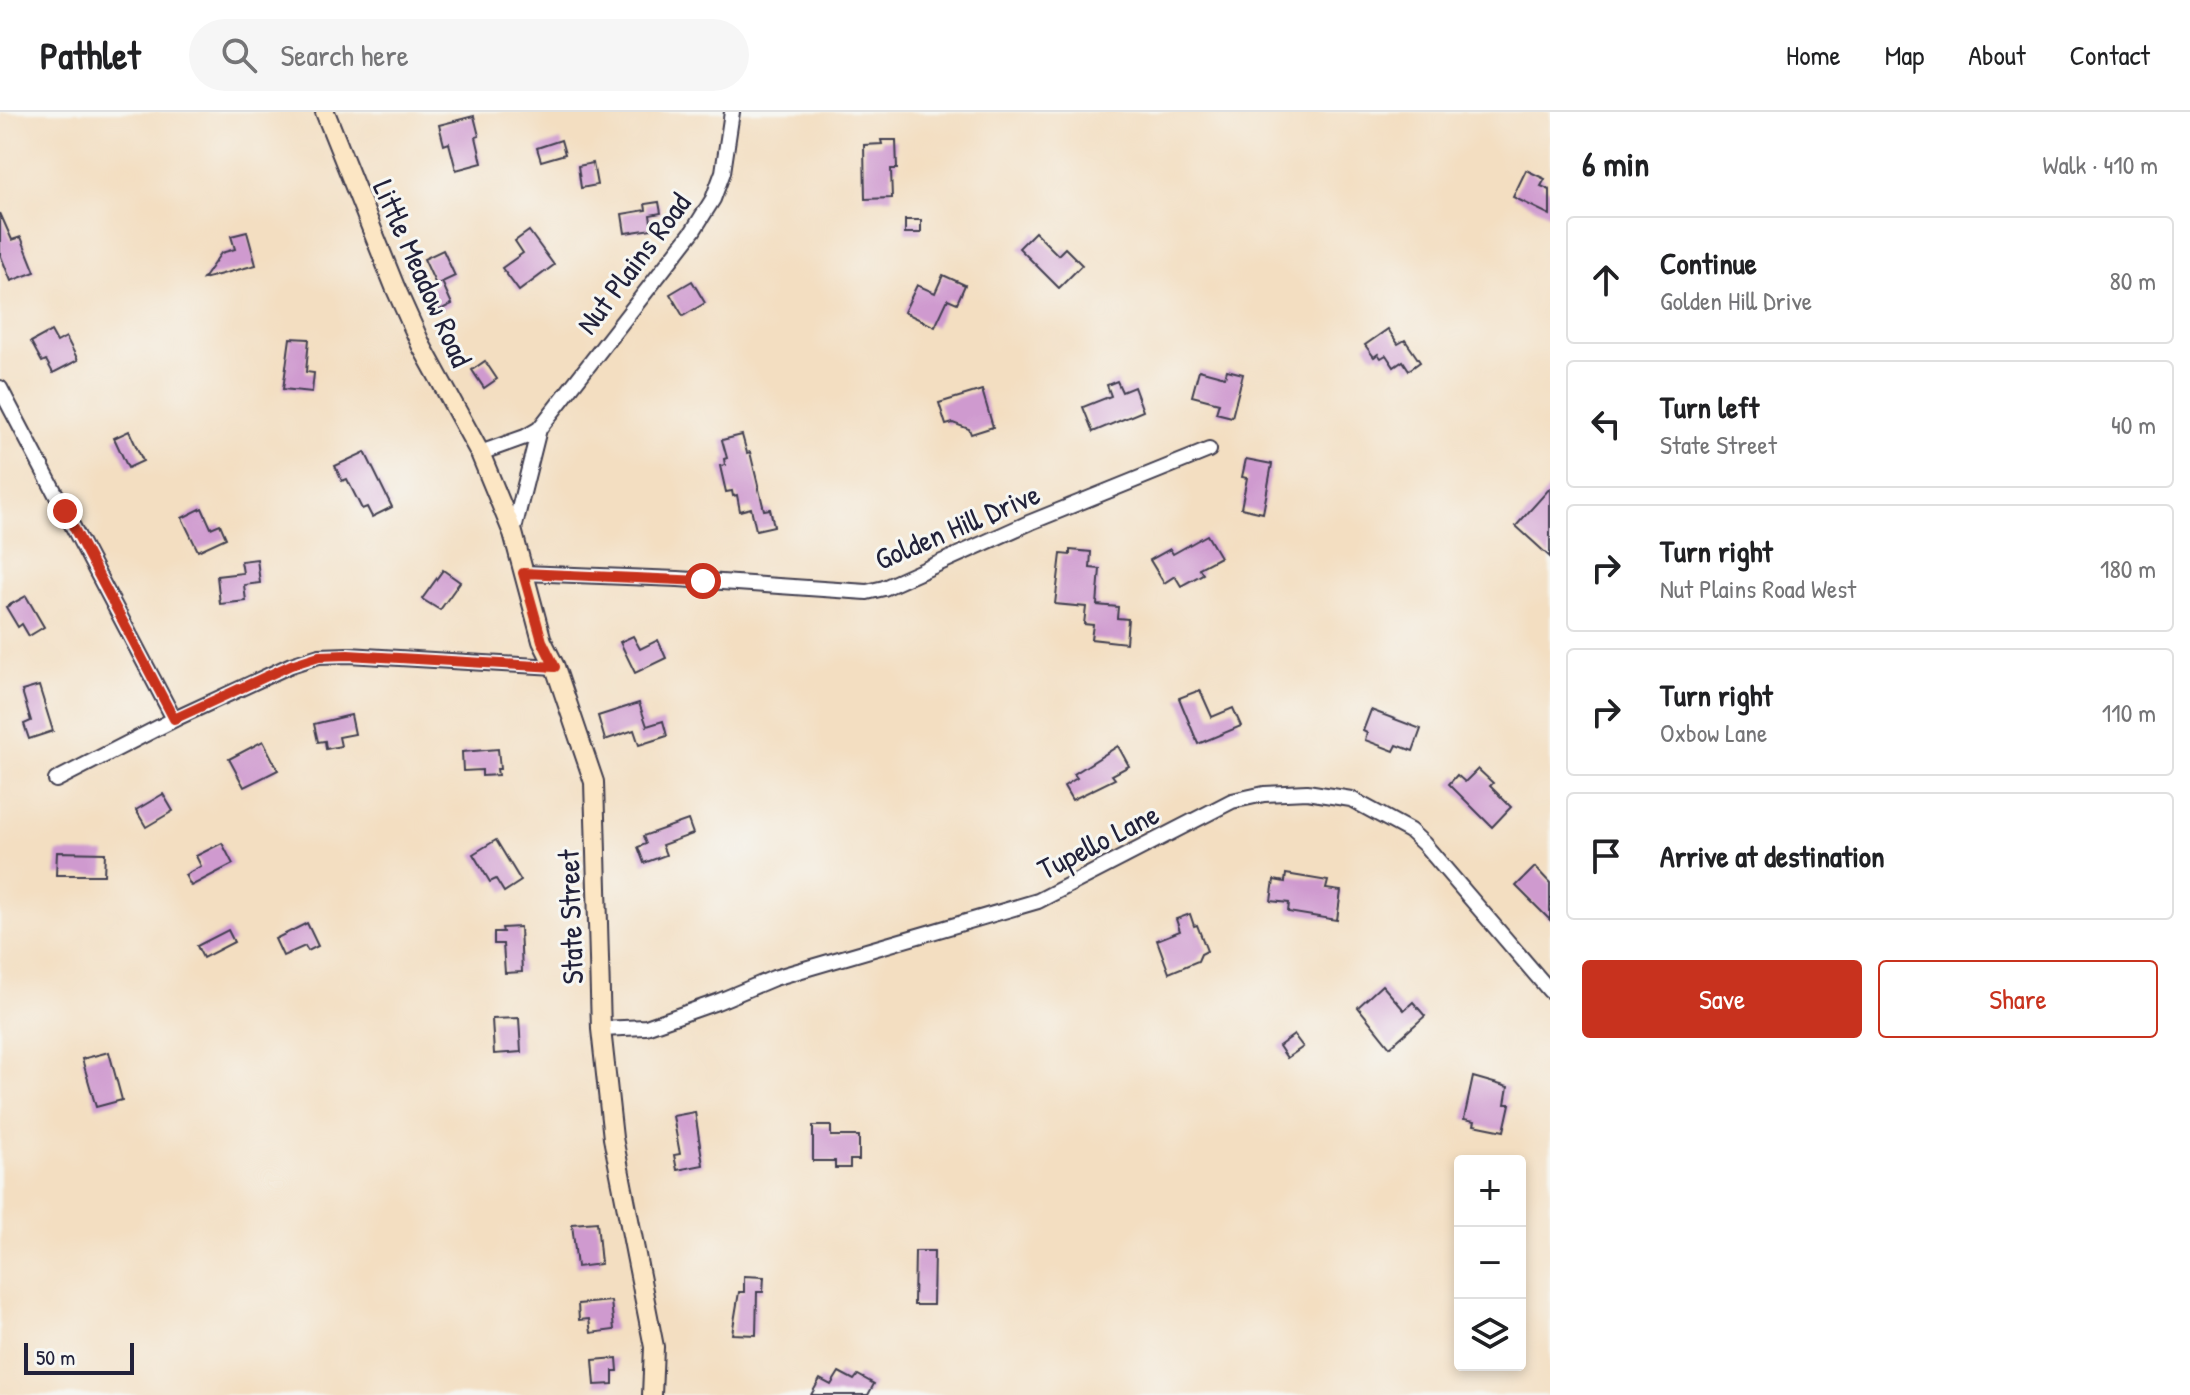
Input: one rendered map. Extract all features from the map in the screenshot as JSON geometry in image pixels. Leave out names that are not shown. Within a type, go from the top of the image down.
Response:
[{"type":"street","name":"Little Meadow Road","points":[[325,112],[417,335],[480,453]]},
{"type":"street","name":"Nut Plains Road","points":[[480,453],[539,429],[663,271],[713,199],[723,172],[732,112]]},
{"type":"street","points":[[0,388],[174,719]]},
{"type":"street","name":"Nut Plains Road","points":[[513,533],[539,429]]},
{"type":"street","name":"Golden Hill Drive","points":[[523,573],[678,579],[867,592],[884,588],[1031,522],[1209,450]]},
{"type":"street","name":"State Street","points":[[480,453],[513,533],[542,641],[555,667],[594,782],[601,1029],[613,1138],[654,1347],[652,1395]]},
{"type":"street","points":[[56,780],[174,719],[291,665],[319,656],[555,667]]},
{"type":"street","name":"Tupello Lane","points":[[601,1029],[646,1027],[774,978],[1038,901],[1232,801],[1287,792],[1351,799],[1410,831],[1550,991]]},
{"type":"building","points":[[474,116],[482,163],[456,170],[449,143],[444,145],[439,125]]},
{"type":"building","points":[[561,140],[565,154],[541,161],[537,148]]},
{"type":"building","points":[[881,140],[896,140],[897,169],[891,169],[892,198],[865,199],[864,145],[882,144]]},
{"type":"building","points":[[593,163],[597,185],[581,188],[578,166]]},
{"type":"building","points":[[1526,170],[1545,179],[1541,186],[1550,190],[1550,215],[1513,197]]},
{"type":"building","points":[[659,202],[661,213],[650,215],[652,229],[625,233],[622,214],[646,210],[645,204]]},
{"type":"building","points":[[0,213],[12,240],[21,237],[35,272],[11,281],[0,254]]},
{"type":"building","points":[[905,220],[921,220],[921,233],[905,233]]},
{"type":"building","points":[[529,231],[554,265],[519,291],[502,268],[523,253],[515,241]]},
{"type":"building","points":[[247,232],[256,265],[203,279],[221,253],[235,249],[231,236]]},
{"type":"building","points":[[1035,232],[1058,255],[1065,248],[1082,265],[1059,288],[1019,248]]},
{"type":"building","points":[[443,250],[455,276],[436,285],[424,259]]},
{"type":"building","points":[[943,275],[965,285],[957,303],[948,299],[935,327],[904,312],[917,285],[935,293]]},
{"type":"building","points":[[692,281],[705,303],[683,316],[670,294]]},
{"type":"building","points":[[442,282],[452,304],[436,312],[425,290]]},
{"type":"building","points":[[1388,329],[1398,344],[1405,340],[1420,362],[1409,370],[1403,361],[1394,367],[1386,355],[1374,357],[1365,345]]},
{"type":"building","points":[[51,331],[57,342],[66,337],[78,360],[53,373],[46,360],[42,362],[31,342]]},
{"type":"building","points":[[290,338],[309,339],[306,372],[314,373],[312,392],[283,389]]},
{"type":"building","points":[[485,361],[497,379],[484,388],[472,370]]},
{"type":"building","points":[[1199,370],[1225,377],[1227,370],[1243,374],[1232,417],[1216,413],[1219,403],[1192,396]]},
{"type":"building","points":[[1117,381],[1122,392],[1134,387],[1143,411],[1093,432],[1083,407],[1111,396],[1107,385]]},
{"type":"building","points":[[982,390],[993,427],[971,434],[969,429],[953,423],[946,425],[939,403]]},
{"type":"building","points":[[129,431],[143,461],[128,468],[114,438]]},
{"type":"building","points":[[742,435],[747,453],[750,452],[764,510],[770,509],[774,526],[756,530],[751,508],[740,511],[737,495],[733,496],[732,491],[726,492],[720,466],[725,465],[724,459],[727,458],[722,440]]},
{"type":"building","points":[[365,452],[392,507],[372,517],[367,507],[362,509],[347,479],[342,481],[335,466]]},
{"type":"building","points":[[1246,459],[1272,464],[1263,513],[1241,508],[1247,478],[1242,477]]},
{"type":"building","points":[[1550,488],[1550,557],[1516,526]]},
{"type":"building","points":[[202,508],[211,528],[220,524],[226,538],[198,551],[182,518]]},
{"type":"building","points":[[1207,535],[1220,557],[1199,568],[1203,574],[1181,586],[1175,576],[1164,583],[1150,560],[1170,549],[1173,554]]},
{"type":"building","points":[[1070,550],[1091,552],[1090,568],[1100,569],[1097,605],[1118,607],[1117,618],[1128,619],[1126,643],[1091,639],[1093,625],[1084,624],[1086,607],[1055,604],[1061,554],[1070,555]]},
{"type":"building","points":[[257,559],[260,583],[244,585],[246,601],[220,604],[217,576],[243,573],[241,561]]},
{"type":"building","points":[[443,570],[460,582],[440,610],[422,599]]},
{"type":"building","points":[[26,596],[44,627],[29,636],[22,624],[18,627],[6,607]]},
{"type":"building","points":[[633,636],[640,649],[658,640],[666,658],[635,673],[620,642]]},
{"type":"building","points":[[39,686],[53,731],[29,739],[24,724],[31,721],[22,691]]},
{"type":"building","points":[[1200,690],[1212,717],[1233,708],[1241,726],[1198,744],[1179,698]]},
{"type":"building","points":[[639,703],[647,726],[663,721],[667,736],[639,745],[634,730],[605,740],[598,716]]},
{"type":"building","points":[[1371,710],[1421,729],[1413,751],[1397,745],[1394,751],[1365,740],[1367,733],[1363,731]]},
{"type":"building","points":[[351,715],[355,734],[339,737],[341,746],[326,749],[325,741],[318,742],[314,724]]},
{"type":"building","points":[[263,741],[278,770],[244,787],[229,759]]},
{"type":"building","points":[[1118,746],[1129,766],[1112,775],[1115,779],[1072,800],[1064,786],[1077,778],[1074,774]]},
{"type":"building","points":[[498,749],[498,775],[482,776],[482,770],[463,771],[462,752]]},
{"type":"building","points":[[1478,769],[1511,807],[1492,827],[1449,784],[1457,775],[1465,782]]},
{"type":"building","points":[[163,794],[173,811],[146,827],[136,810]]},
{"type":"building","points":[[688,820],[693,834],[662,845],[666,855],[644,863],[638,847],[646,844],[643,836]]},
{"type":"building","points":[[496,840],[521,881],[504,892],[496,879],[490,882],[473,854]]},
{"type":"building","points":[[222,843],[233,864],[191,886],[185,875],[201,866],[196,856]]},
{"type":"building","points":[[57,852],[105,853],[104,875],[56,875]]},
{"type":"building","points":[[1535,867],[1550,883],[1550,920],[1516,886]]},
{"type":"building","points":[[1286,874],[1328,881],[1326,889],[1341,891],[1337,920],[1288,912],[1289,903],[1271,901],[1274,880],[1285,882]]},
{"type":"building","points":[[1190,914],[1207,951],[1201,954],[1198,961],[1169,973],[1157,940],[1180,931],[1176,919]]},
{"type":"building","points":[[307,923],[318,946],[308,951],[305,946],[283,956],[275,939]]},
{"type":"building","points":[[520,927],[522,972],[505,973],[503,944],[494,944],[494,932],[503,932],[502,928]]},
{"type":"building","points":[[228,930],[234,942],[203,958],[197,946]]},
{"type":"building","points":[[1382,985],[1404,1010],[1413,1002],[1425,1016],[1390,1047],[1358,1007]]},
{"type":"building","points":[[519,1018],[521,1052],[494,1054],[492,1019]]},
{"type":"building","points":[[1294,1035],[1303,1047],[1287,1058],[1279,1046]]},
{"type":"building","points":[[109,1052],[122,1100],[96,1107],[82,1059]]},
{"type":"building","points":[[1473,1077],[1508,1087],[1505,1104],[1510,1104],[1504,1131],[1474,1125],[1475,1121],[1464,1119]]},
{"type":"building","points":[[695,1112],[703,1165],[677,1170],[674,1155],[680,1154],[673,1116]]},
{"type":"building","points":[[813,1126],[831,1126],[831,1136],[859,1136],[859,1160],[850,1160],[850,1168],[835,1168],[835,1161],[813,1161]]},
{"type":"building","points":[[597,1222],[601,1264],[577,1267],[572,1224]]},
{"type":"building","points":[[915,1251],[934,1251],[933,1305],[914,1305]]},
{"type":"building","points":[[744,1276],[764,1277],[763,1292],[757,1292],[756,1335],[732,1334],[739,1292],[744,1292]]},
{"type":"building","points":[[611,1301],[614,1330],[591,1333],[589,1319],[579,1320],[578,1304]]},
{"type":"building","points":[[617,1358],[618,1371],[613,1371],[613,1384],[595,1385],[593,1360]]},
{"type":"building","points":[[839,1372],[854,1380],[858,1375],[874,1384],[868,1395],[811,1395],[820,1379],[831,1385]]},
{"type":"route","points":[[65,511],[174,719],[291,665],[319,656],[555,667],[542,641],[523,573],[703,581]]}]
